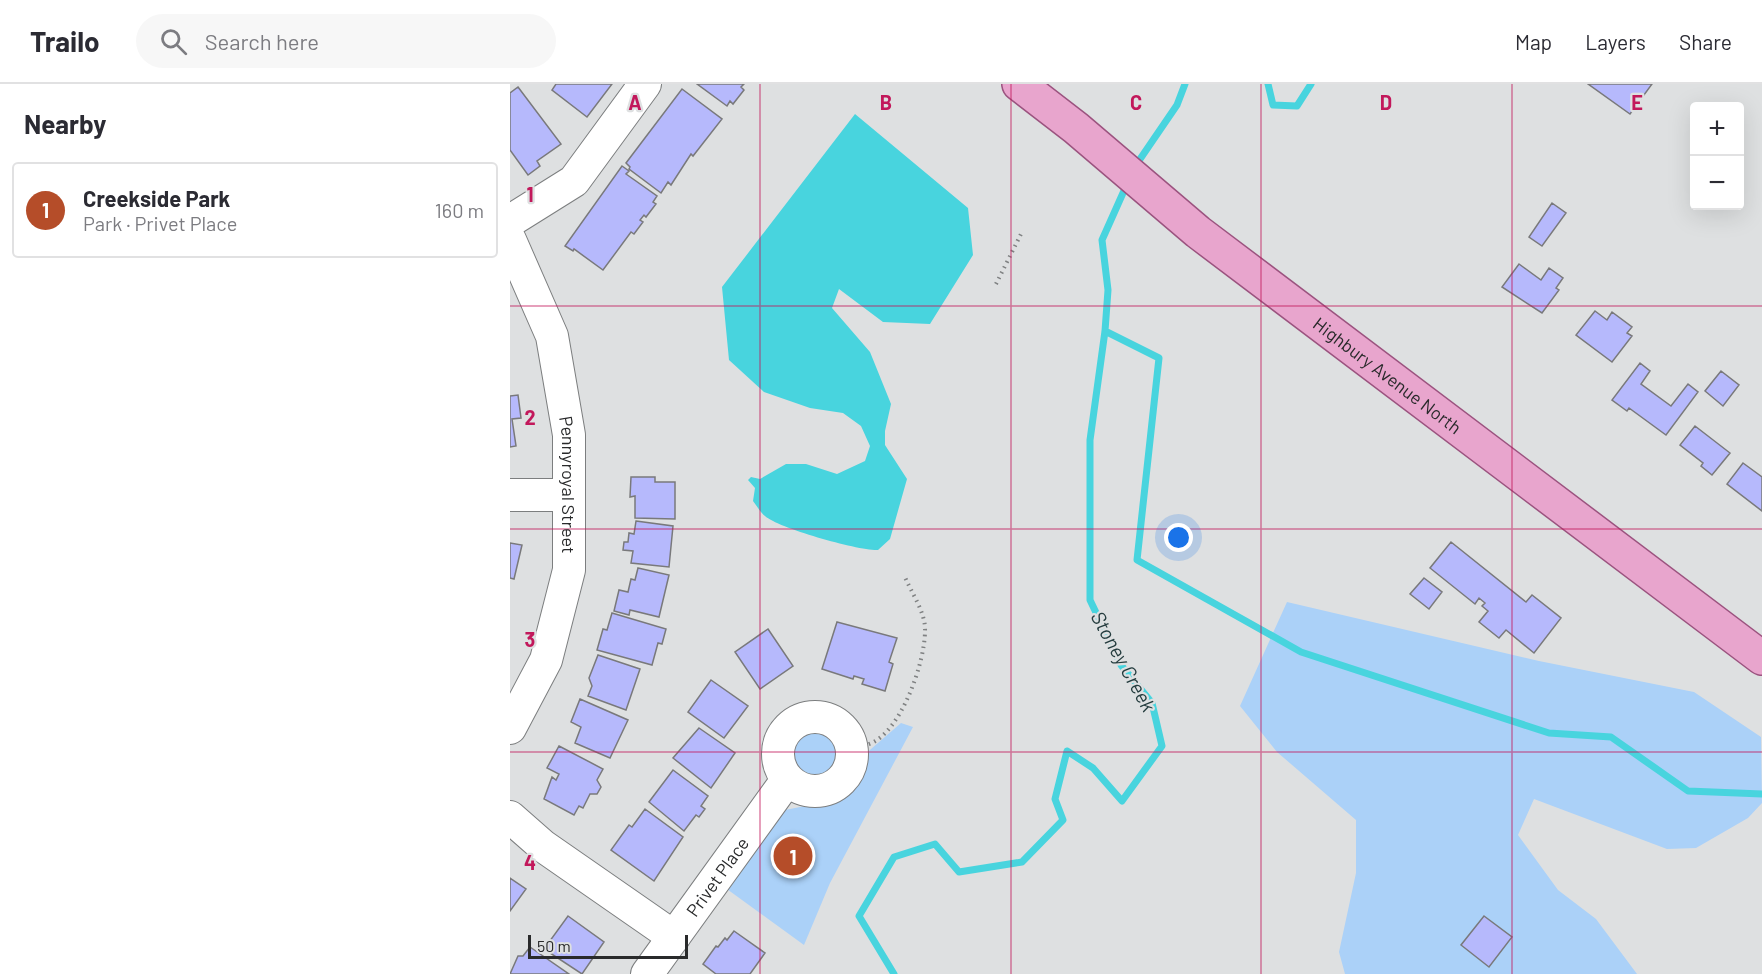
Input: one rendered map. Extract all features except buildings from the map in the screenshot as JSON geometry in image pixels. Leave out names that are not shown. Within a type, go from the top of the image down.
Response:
[{"type":"main road","name":"Highbury Avenue North","points":[[1019,84],[1076,128],[1198,232],[1762,658]]},
{"type":"street","points":[[510,221],[574,181],[645,84]]},
{"type":"street","name":"Pennyroyal Street","points":[[510,240],[552,336],[569,435],[569,570],[546,660],[510,728]]},
{"type":"street","points":[[510,495],[569,495]]},
{"type":"street","points":[[807,718],[826,718],[841,728],[851,743],[852,756],[849,768],[843,778],[833,786],[809,791],[797,788],[780,770],[778,746],[791,725],[807,718]]},
{"type":"street","name":"Privet Place","points":[[647,974],[788,780]]},
{"type":"street","points":[[510,817],[543,846],[674,937]]},
{"type":"path","points":[[996,284],[1021,234]]},
{"type":"path","points":[[851,743],[867,745],[881,738],[896,720],[913,686],[926,630],[922,615],[904,575]]},
{"type":"shaded area","points":[[855,114],[968,208],[973,255],[930,324],[883,322],[839,289],[832,308],[870,352],[891,404],[885,431],[885,445],[907,479],[890,539],[878,550],[837,543],[785,527],[765,516],[753,501],[755,488],[748,480],[751,477],[760,479],[786,464],[806,464],[837,474],[865,461],[870,446],[861,426],[843,413],[810,408],[764,392],[729,360],[722,287]]},
{"type":"shaded area","points":[[1287,602],[1539,661],[1694,692],[1761,737],[1762,803],[1748,818],[1696,848],[1667,849],[1534,799],[1518,835],[1558,890],[1596,919],[1637,974],[1345,974],[1339,952],[1356,873],[1356,820],[1277,752],[1240,706]]},
{"type":"shaded area","points":[[901,723],[913,727],[830,883],[804,945],[720,884],[785,810],[825,802],[838,796],[857,776],[863,756]]},
{"type":"shaded area","points":[[820,729],[833,736],[839,744],[839,764],[833,772],[825,778],[810,779],[797,772],[791,764],[790,749],[797,736],[805,730]]},
{"type":"waterway","name":"Stoney Creek","points":[[1136,165],[1177,105],[1185,84]]},
{"type":"waterway","name":"Stoney Creek","points":[[1268,84],[1273,105],[1297,106],[1311,84]]},
{"type":"waterway","name":"Stoney Creek","points":[[894,974],[859,916],[894,857],[935,844],[959,872],[1022,862],[1063,820],[1055,799],[1067,751],[1093,768],[1122,801],[1162,746],[1152,703],[1121,665],[1090,600],[1090,440],[1105,331],[1108,290],[1102,240],[1127,184]]},
{"type":"waterway","points":[[1105,331],[1159,358],[1137,560],[1301,652],[1549,733],[1611,737],[1688,791],[1762,794]]},
{"type":"place","name":"Creekside Park","points":[[793,856]]}]
